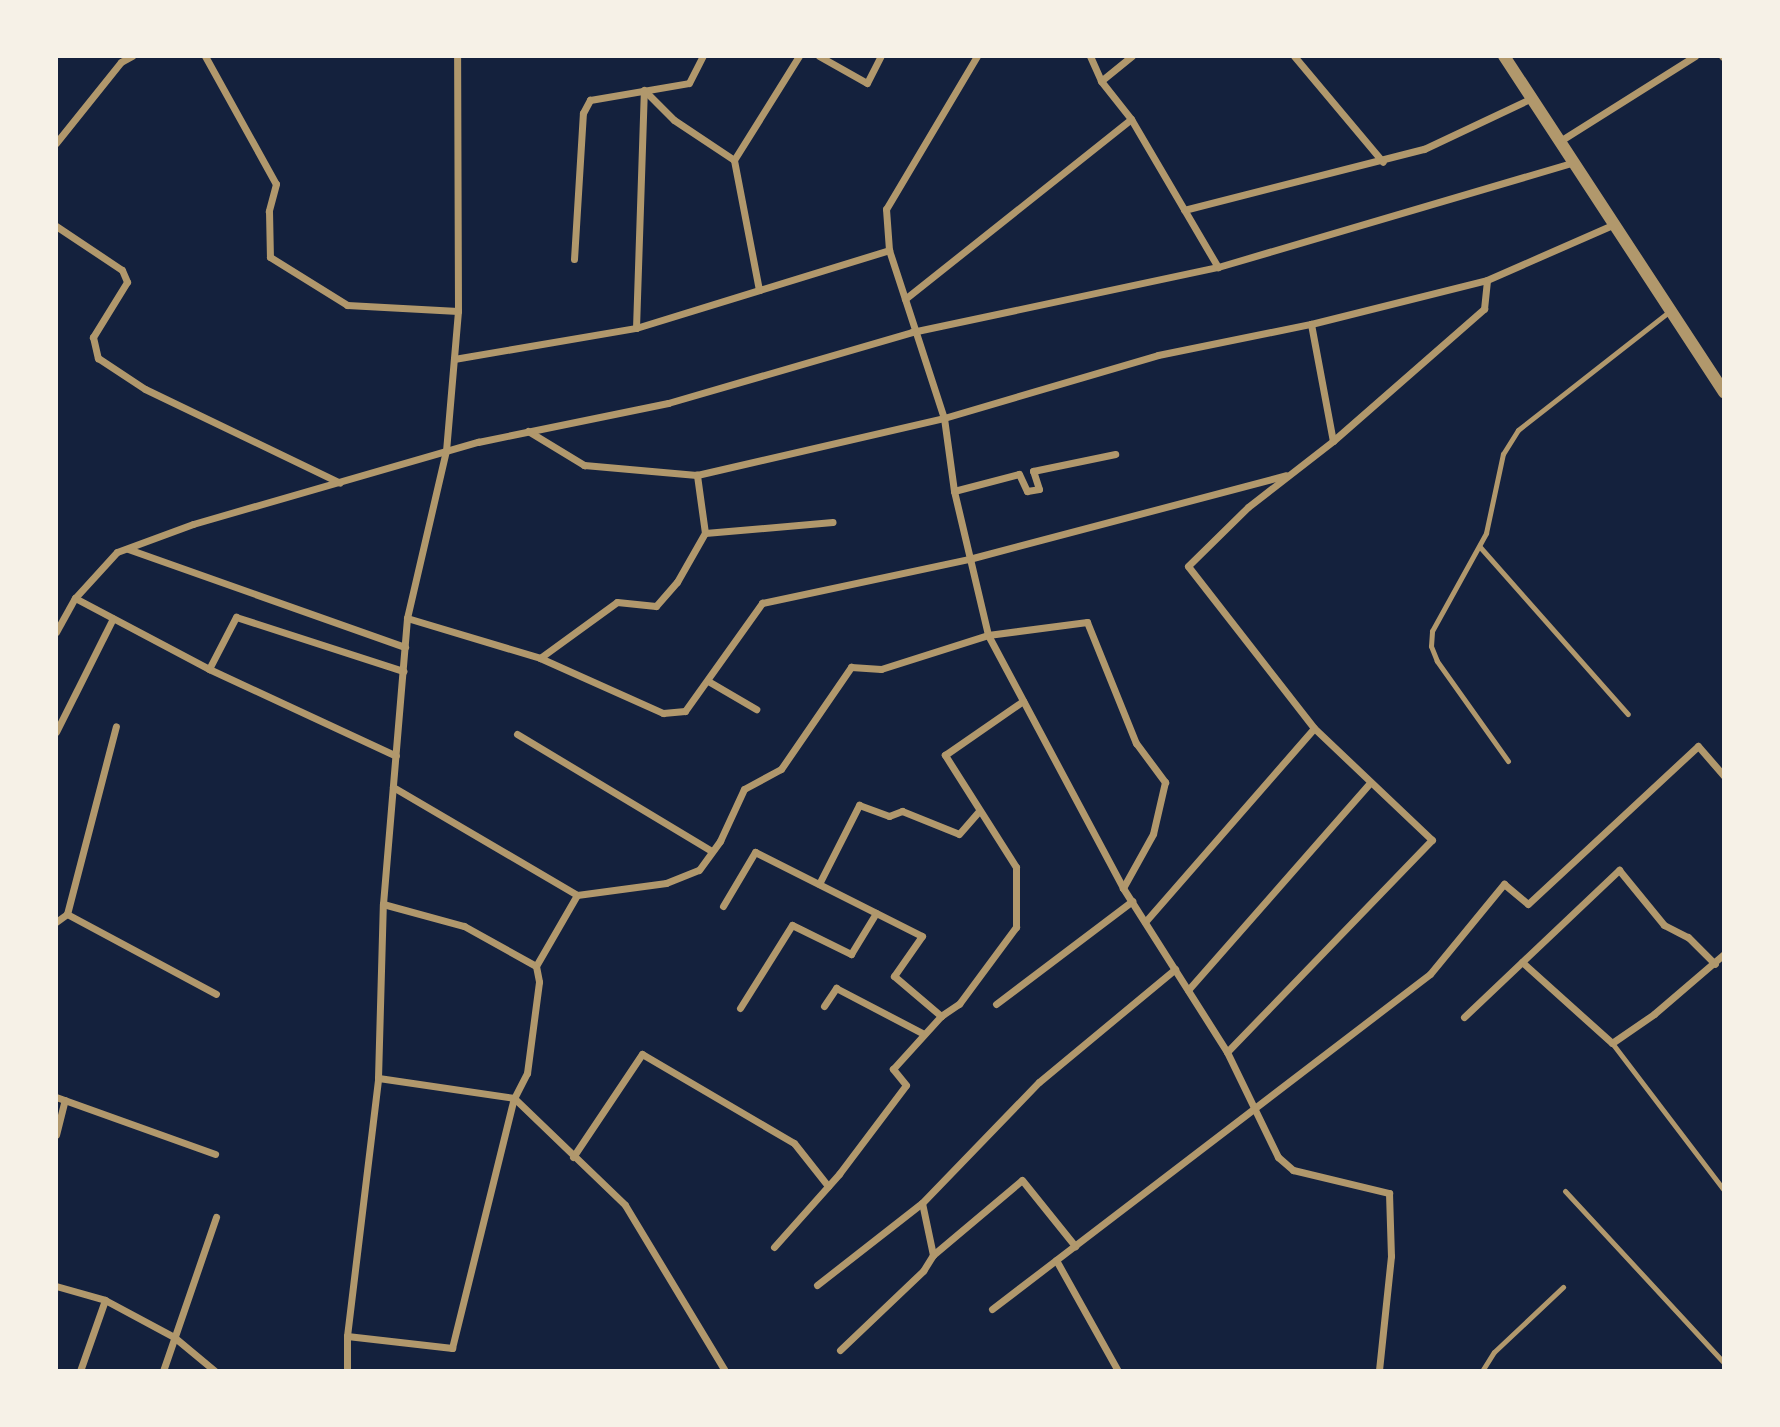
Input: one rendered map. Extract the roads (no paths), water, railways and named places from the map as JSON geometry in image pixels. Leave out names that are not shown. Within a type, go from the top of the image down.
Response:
[{"type":"street","points":[[56,143],[121,62],[132,56]]},
{"type":"street","points":[[205,56],[276,184],[269,211],[270,257],[347,305],[458,311]]},
{"type":"street","points":[[347,1371],[347,1336],[378,1077],[383,904],[407,618],[446,451],[454,359],[458,311],[457,56]]},
{"type":"street","points":[[574,259],[583,113],[590,100],[689,83],[703,56]]},
{"type":"street","points":[[759,290],[734,160],[799,56]]},
{"type":"street","points":[[819,56],[867,83],[881,56]]},
{"type":"street","points":[[977,56],[886,209],[889,250],[905,299],[912,332],[944,418],[954,491],[988,635],[1123,887],[1227,1052],[1278,1157],[1293,1170],[1389,1193],[1391,1256],[1378,1371]]},
{"type":"street","points":[[1090,56],[1101,81],[1131,120],[1218,267]]},
{"type":"street","points":[[1101,81],[1132,56]]},
{"type":"street","points":[[1294,56],[1383,162]]},
{"type":"street","points":[[1504,56],[1612,225],[1724,392]]},
{"type":"street","points":[[1560,141],[1695,56]]},
{"type":"street","points":[[644,90],[674,120],[734,160]]},
{"type":"street","points":[[636,328],[644,90]]},
{"type":"street","points":[[1184,211],[1383,162],[1462,132],[1532,98]]},
{"type":"street","points":[[905,299],[1131,120]]},
{"type":"street","points":[[56,632],[75,598],[117,552],[193,524],[446,451],[528,431],[668,403],[912,332],[1218,267],[1574,162]]},
{"type":"street","points":[[528,431],[584,465],[697,475],[944,418],[1158,355],[1311,324],[1487,280],[1612,225]]},
{"type":"street","points":[[56,226],[122,271],[127,282],[93,337],[98,358],[145,389],[341,483]]},
{"type":"street","points":[[454,359],[636,328],[889,250]]},
{"type":"street","points":[[1227,1052],[1432,841],[1314,728],[1188,566],[1290,474],[1334,441],[1484,309],[1487,280]]},
{"type":"street","points":[[1311,324],[1334,441]]},
{"type":"street","points":[[954,491],[1019,474],[1027,491],[1039,489],[1033,471],[1115,454]]},
{"type":"street","points":[[407,618],[540,658],[663,713],[685,711],[762,603],[969,559],[1290,474]]},
{"type":"street","points":[[540,658],[617,601],[656,606],[677,582],[705,534],[697,475]]},
{"type":"street","points":[[705,534],[834,522]]},
{"type":"street","points":[[127,549],[405,647]]},
{"type":"street","points":[[75,598],[209,669],[396,756]]},
{"type":"street","points":[[209,669],[236,617],[403,671]]},
{"type":"street","points":[[56,733],[113,618]]},
{"type":"street","points":[[393,787],[577,895],[678,880],[699,870],[712,851],[744,789],[782,769],[851,667],[881,669],[988,635],[1087,622],[1136,743],[1165,782],[1153,834],[1123,887]]},
{"type":"street","points":[[708,681],[756,709]]},
{"type":"street","points":[[774,1247],[828,1186],[906,1085],[892,1069],[941,1016],[959,1004],[1016,926],[1016,867],[978,811],[945,755],[1023,701]]},
{"type":"street","points":[[56,922],[68,914],[116,726]]},
{"type":"street","points":[[1145,922],[1314,728]]},
{"type":"street","points":[[517,734],[712,851]]},
{"type":"street","points":[[992,1309],[1430,974],[1504,884],[1528,904],[1698,746],[1724,776]]},
{"type":"street","points":[[1188,990],[1370,783]]},
{"type":"street","points":[[818,884],[859,804],[889,816],[902,811],[959,834],[978,811]]},
{"type":"street","points":[[723,906],[755,852],[922,936],[894,976],[941,1016]]},
{"type":"street","points":[[1464,1017],[1619,870],[1664,925],[1688,937],[1715,964]]},
{"type":"street","points":[[347,1336],[452,1348],[514,1098],[527,1073],[539,982],[536,966],[577,895]]},
{"type":"street","points":[[996,1004],[1132,901]]},
{"type":"street","points":[[383,904],[464,926],[536,966]]},
{"type":"street","points":[[740,1008],[792,925],[851,954],[876,913]]},
{"type":"street","points":[[68,914],[216,994]]},
{"type":"street","points":[[1522,962],[1612,1043],[1715,964],[1724,954]]},
{"type":"street","points":[[817,1286],[922,1203],[1039,1082],[1175,969]]},
{"type":"street","points":[[824,1006],[836,988],[925,1034]]},
{"type":"street","points":[[573,1157],[642,1054],[794,1143],[828,1186]]},
{"type":"street","points":[[378,1077],[514,1098],[625,1205],[725,1371]]},
{"type":"street","points":[[56,1097],[215,1154]]},
{"type":"street","points":[[56,1135],[65,1100]]},
{"type":"street","points":[[840,1350],[923,1271],[933,1255],[1022,1180],[1075,1246]]},
{"type":"street","points":[[922,1203],[933,1255]]},
{"type":"street","points":[[163,1371],[216,1217]]},
{"type":"street","points":[[1056,1260],[1118,1371]]},
{"type":"street","points":[[56,1286],[105,1300],[174,1337],[215,1371]]},
{"type":"street","points":[[80,1371],[105,1300]]},
{"type":"lane","points":[[1508,761],[1431,646],[1438,616],[1480,547],[1503,454],[1518,430],[1670,311]]},
{"type":"lane","points":[[1480,547],[1628,713]]},
{"type":"lane","points":[[1612,1043],[1724,1190]]},
{"type":"lane","points":[[1565,1191],[1724,1363]]},
{"type":"lane","points":[[1482,1371],[1494,1352],[1563,1287]]}]
